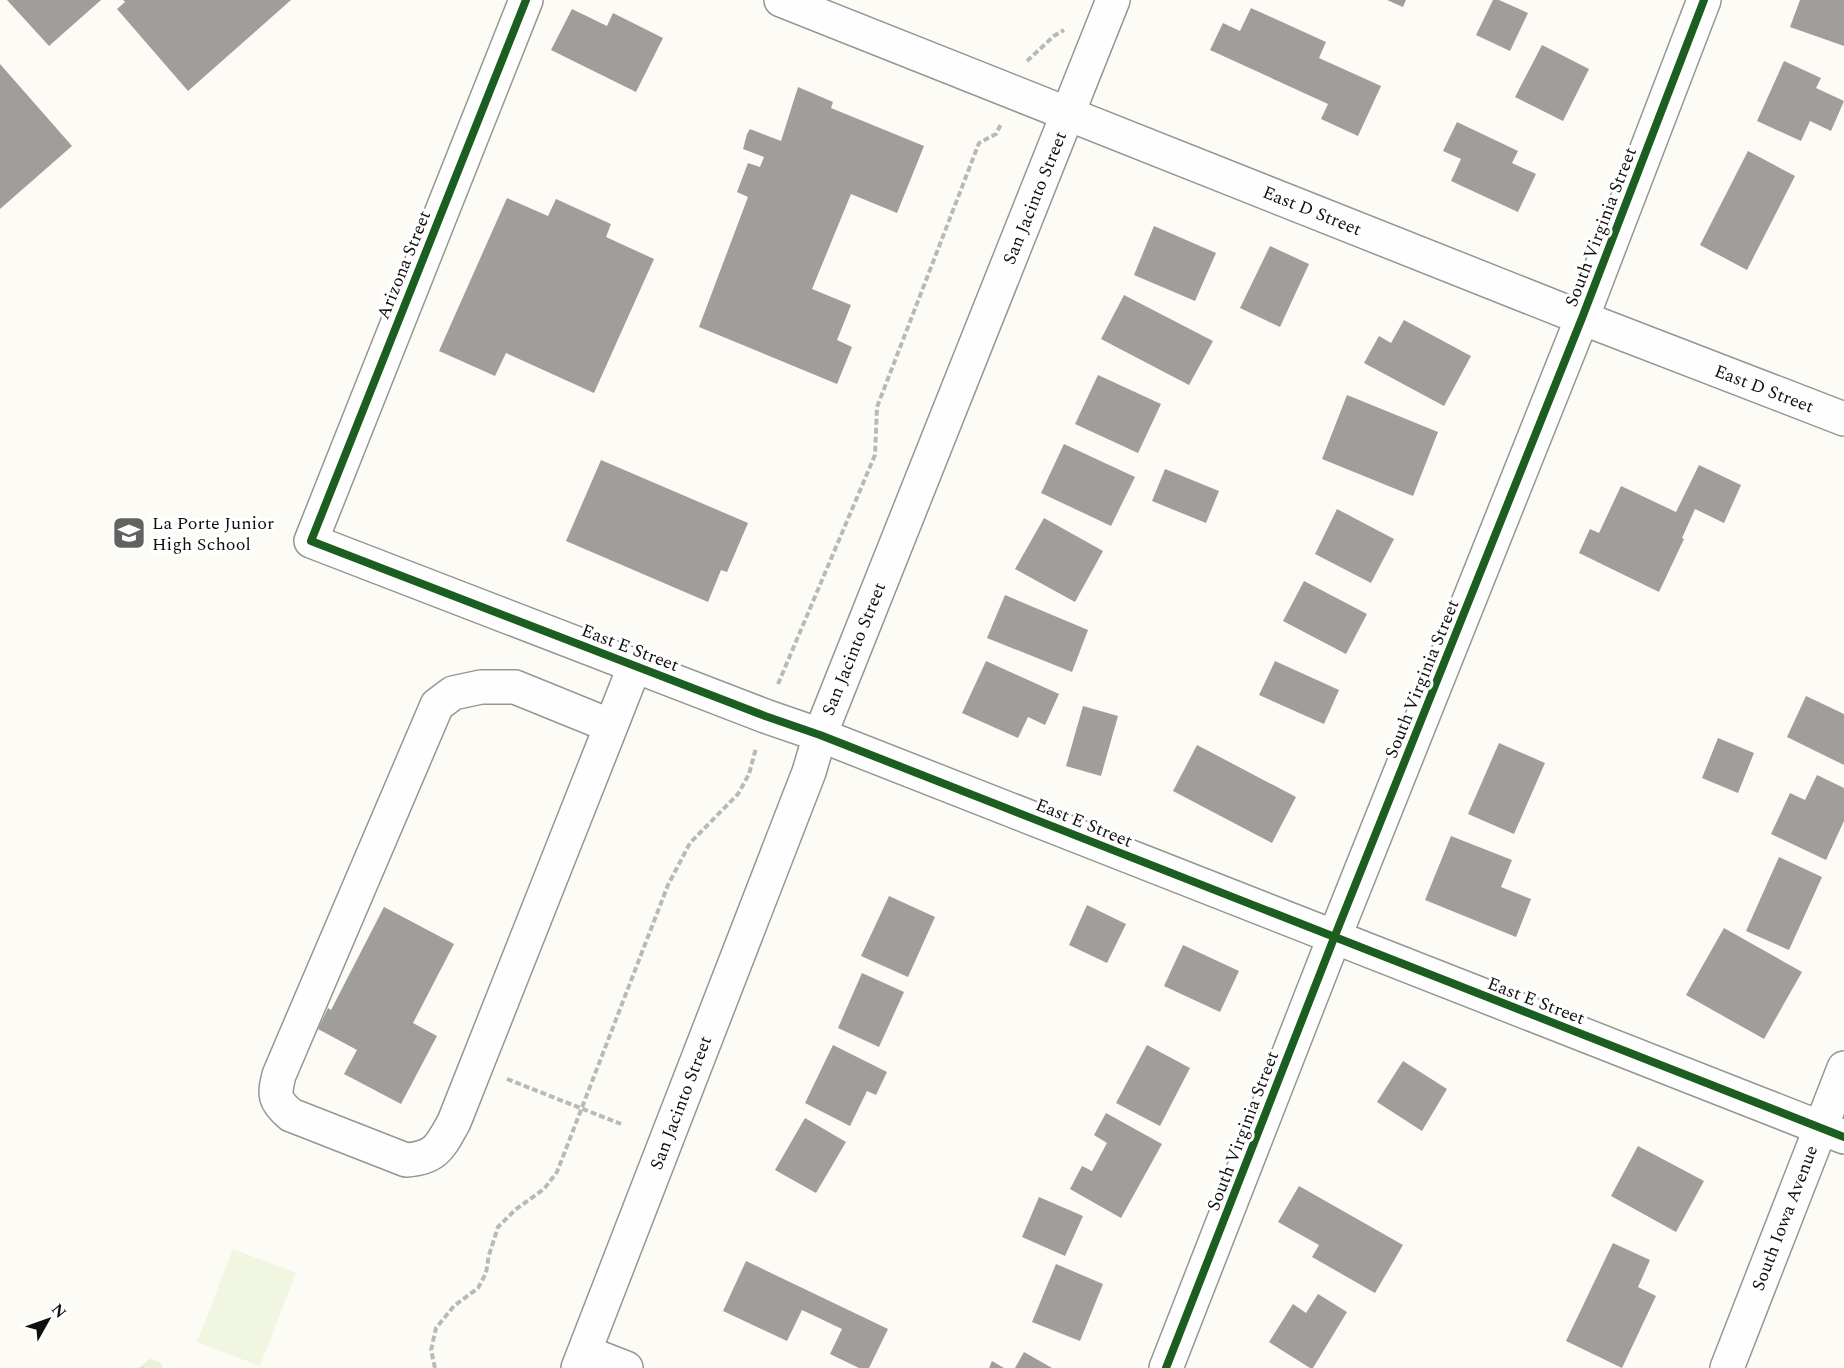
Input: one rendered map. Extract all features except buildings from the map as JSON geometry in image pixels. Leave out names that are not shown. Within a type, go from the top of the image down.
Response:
[{"type":"street","name":"Arizona Street","points":[[311,541],[526,0]]},
{"type":"street","name":"East D Street","points":[[781,0],[1582,318],[1844,419]]},
{"type":"street","name":"San Jacinto Street","points":[[581,1360],[809,772],[820,735],[1113,0]]},
{"type":"street","name":"South Virginia Street","points":[[1166,1368],[1334,938],[1582,318],[1704,0]]},
{"type":"street","name":"East E Street","points":[[311,541],[765,716],[820,735],[1832,1133]]},
{"type":"street","points":[[611,726],[515,687],[481,687],[453,693],[437,705],[279,1075],[275,1093],[280,1106],[291,1115],[406,1160],[422,1159],[435,1152],[454,1122],[611,726],[634,665]]},
{"type":"street","name":"South Iowa Avenue","points":[[1727,1368],[1832,1133],[1844,1068]]},
{"type":"street","points":[[581,1360],[626,1368]]},
{"type":"path","points":[[506,1079],[621,1124]]},
{"type":"green space","points":[[233,1249],[296,1273],[260,1366],[197,1342]]},
{"type":"green space","points":[[150,1359],[160,1362],[163,1368],[138,1368]]},
{"type":"cycle path","points":[[526,0],[311,541],[765,716],[820,735],[1844,1137]]},
{"type":"cycle path","points":[[1166,1368],[1334,938],[1582,318],[1704,0]]},
{"type":"place","name":"La Porte Junior High School","points":[[129,533]]}]
